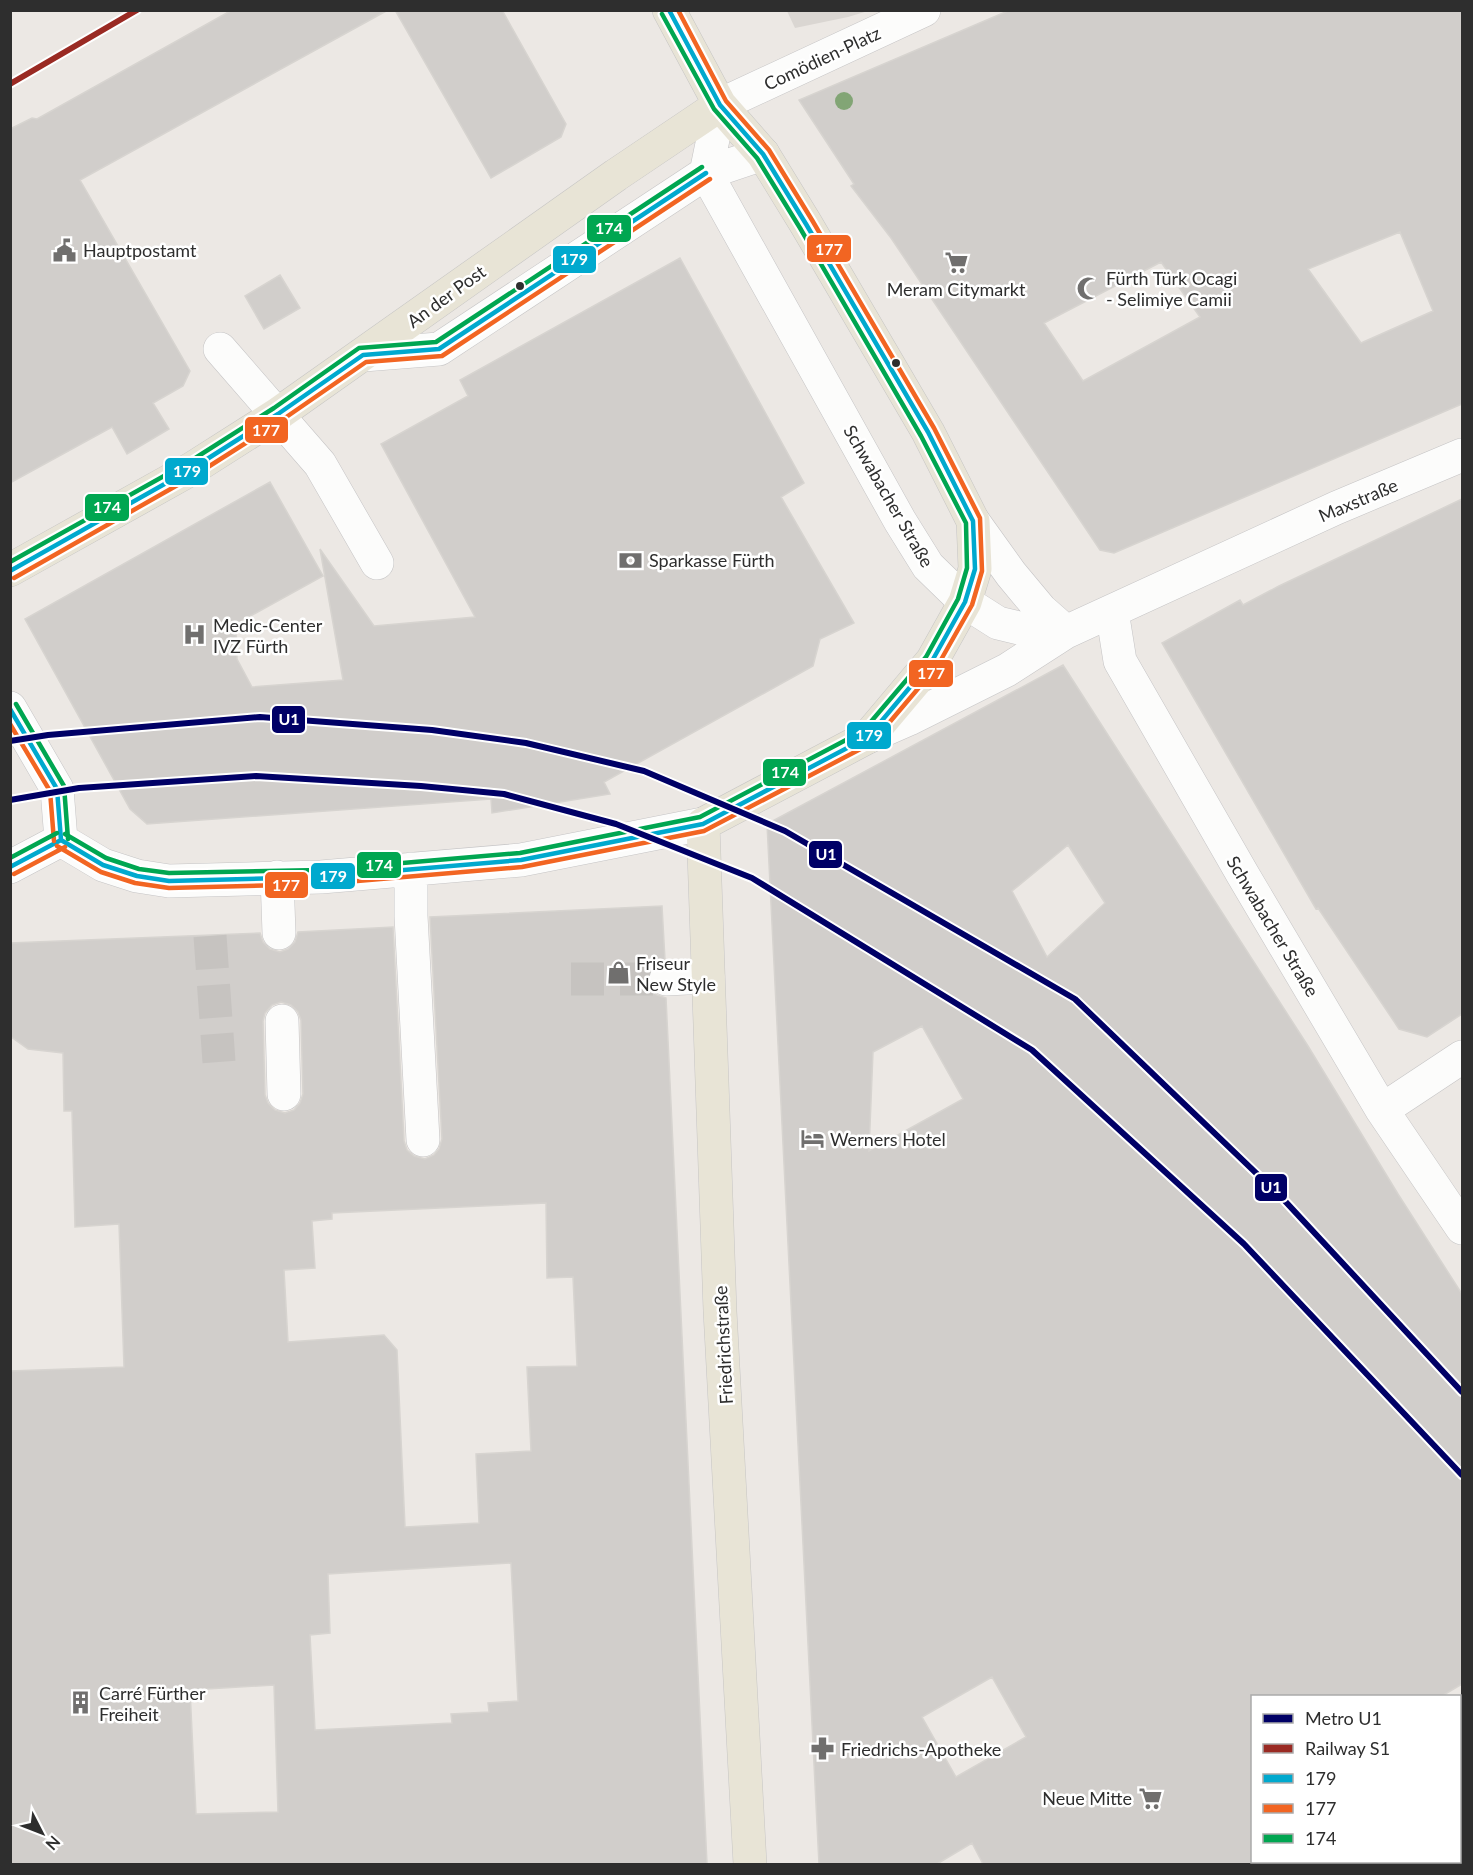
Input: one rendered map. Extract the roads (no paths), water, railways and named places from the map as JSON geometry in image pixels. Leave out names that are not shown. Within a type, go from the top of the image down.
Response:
[{"type":"main road","points":[[669,10],[720,105],[763,154],[928,432],[973,521]]},
{"type":"main road","name":"An der Post","points":[[11,570],[193,468],[278,414],[589,193],[720,105]]},
{"type":"main road","name":"Maxstraße","points":[[703,824],[868,737],[932,661],[965,602],[975,569],[973,521]]},
{"type":"main road","name":"Friedrichstraße","points":[[703,824],[720,1311],[750,1864]]},
{"type":"street","name":"Comödien-Platz","points":[[720,105],[924,10]]},
{"type":"street","points":[[706,173],[720,105]]},
{"type":"street","points":[[363,355],[439,349],[706,173],[763,154]]},
{"type":"street","name":"Schwabacher Straße","points":[[706,173],[927,566],[965,602],[998,622],[1027,630],[1066,632]]},
{"type":"street","points":[[220,348],[320,464],[377,563]]},
{"type":"street","name":"Maxstraße","points":[[868,737],[1007,670],[1066,632],[1336,508],[1462,455]]},
{"type":"street","points":[[973,521],[1011,574],[1041,610],[1066,632]]},
{"type":"street","name":"Schwabacher Straße","points":[[1112,611],[1120,661],[1382,1110],[1462,1228]]},
{"type":"street","points":[[10,708],[57,789],[61,840],[10,867]]},
{"type":"street","name":"Maxstraße","points":[[61,840],[103,865],[137,876],[169,881],[321,877],[521,861],[703,824]]},
{"type":"street","points":[[411,869],[411,916],[423,1140]]},
{"type":"street","points":[[277,877],[279,933]]},
{"type":"street","points":[[666,979],[708,977]]},
{"type":"street","points":[[282,1022],[284,1094]]},
{"type":"street","points":[[1382,1110],[1462,1058]]},
{"type":"tunnel","points":[[210,936],[219,1062]]},
{"type":"tunnel","points":[[571,979],[666,979]]},
{"type":"metro line","name":"U1","points":[[10,741],[48,735],[260,717],[432,730],[526,743],[644,771],[785,831],[1075,999],[1284,1200],[1462,1392]]},
{"type":"metro line","name":"U1","points":[[10,800],[79,788],[256,776],[421,786],[504,794],[616,824],[752,878],[1032,1050],[1244,1244],[1462,1475]]},
{"type":"rail line","name":"S1","points":[[10,84],[137,10]]},
{"type":"place","name":"Hauptpostamt","points":[[65,250]]},
{"type":"place","name":"Meram Citymarkt","points":[[956,263]]},
{"type":"place","name":"Fürth Türk Ocagi - Selimiye Camii","points":[[1088,288]]},
{"type":"place","name":"Sparkasse Fürth","points":[[631,560]]},
{"type":"place","name":"Medic-Center IVZ Fürth","points":[[195,635]]},
{"type":"place","name":"Friseur New Style","points":[[618,973]]},
{"type":"place","name":"Werners Hotel","points":[[812,1139]]},
{"type":"place","name":"Carré Fürther Freiheit","points":[[81,1703]]},
{"type":"place","name":"Friedrichs-Apotheke","points":[[823,1749]]},
{"type":"place","name":"Neue Mitte","points":[[1150,1798]]}]
